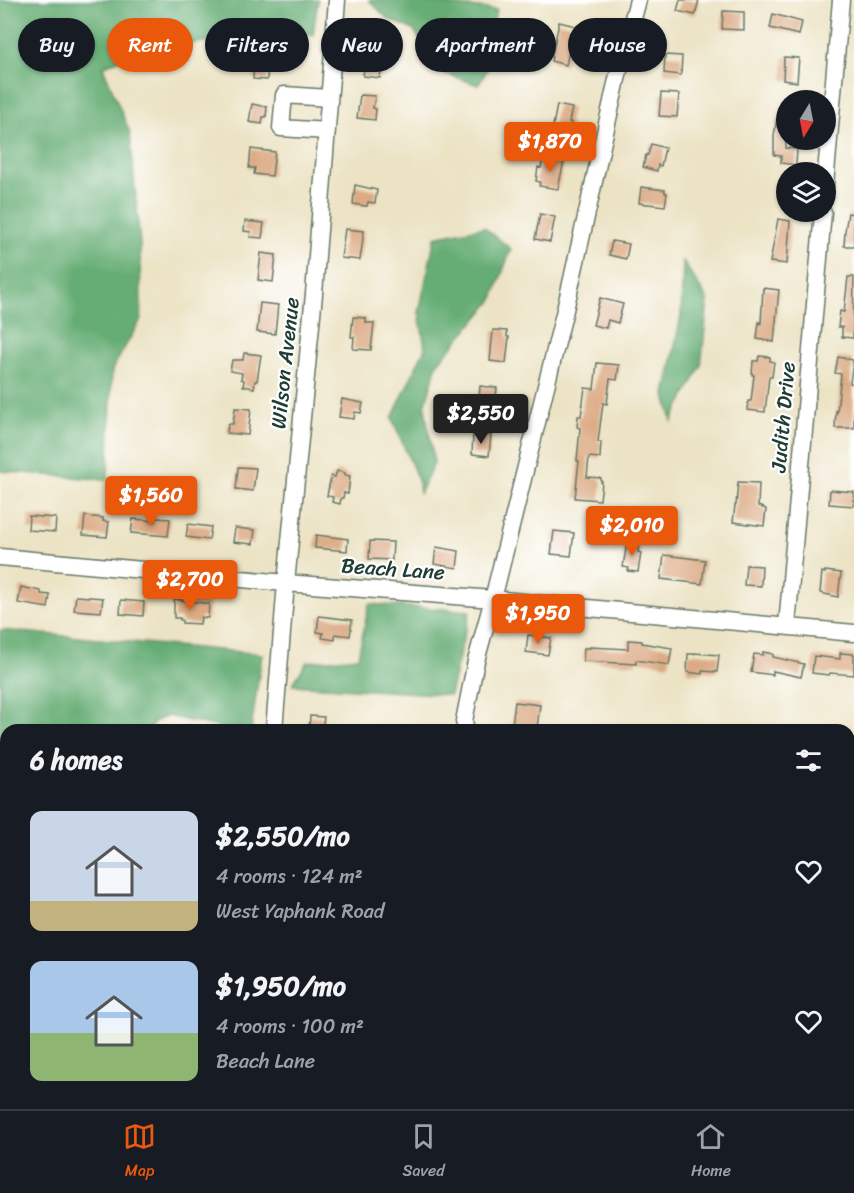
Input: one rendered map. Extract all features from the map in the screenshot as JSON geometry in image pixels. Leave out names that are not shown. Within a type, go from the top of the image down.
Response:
[{"type":"street","name":"Wilson Avenue","points":[[274,724],[314,294],[337,0]]},
{"type":"street","points":[[465,724],[476,661],[565,310],[620,66],[638,0]]},
{"type":"street","points":[[827,162],[843,0],[854,3]]},
{"type":"street","points":[[327,131],[281,128],[284,95],[329,98]]},
{"type":"street","name":"Judith Drive","points":[[787,626],[822,222]]},
{"type":"street","name":"Beach Lane","points":[[0,557],[493,599],[854,633]]},
{"type":"green space","points":[[0,0],[318,0],[313,35],[309,35],[309,18],[205,18],[205,42],[193,43],[193,18],[107,18],[107,65],[103,67],[130,133],[140,244],[141,319],[112,370],[108,480],[0,471]]},
{"type":"green space","points":[[369,0],[402,0],[497,10],[494,18],[415,18],[415,32],[403,25],[403,18],[387,18]]},
{"type":"green space","points":[[442,72],[486,72],[478,85]]},
{"type":"green space","points":[[484,227],[511,249],[492,301],[437,364],[425,407],[434,463],[420,493],[418,480],[392,418],[425,348],[419,312],[435,237]]},
{"type":"green space","points":[[683,261],[708,301],[701,366],[672,421],[665,395],[681,316]]},
{"type":"green space","points":[[369,604],[470,611],[450,695],[292,685],[307,662],[358,657]]},
{"type":"green space","points":[[0,630],[262,654],[252,724],[205,724],[167,716],[153,724],[0,724]]},
{"type":"building","points":[[680,0],[699,0],[695,15],[677,11]]},
{"type":"building","points":[[723,11],[744,12],[744,30],[722,29]]},
{"type":"building","points":[[773,14],[802,22],[799,35],[770,28]]},
{"type":"building","points":[[559,22],[568,24],[566,65],[556,62],[556,37]]},
{"type":"building","points":[[667,55],[682,56],[681,75],[664,73],[667,72]]},
{"type":"building","points":[[784,57],[799,58],[797,82],[783,80]]},
{"type":"building","points":[[253,72],[268,72],[267,80],[253,79]]},
{"type":"building","points":[[364,72],[381,72],[380,78],[363,76]]},
{"type":"building","points":[[661,93],[679,94],[677,117],[659,116]]},
{"type":"building","points":[[360,95],[375,96],[373,108],[376,109],[375,120],[357,118]]},
{"type":"building","points":[[252,104],[267,107],[266,117],[263,117],[262,124],[249,122]]},
{"type":"building","points":[[557,105],[572,108],[568,140],[551,136]]},
{"type":"building","points":[[776,124],[776,150],[797,150],[796,162],[781,162],[781,156],[774,155]]},
{"type":"building","points":[[651,144],[665,148],[661,166],[658,165],[657,171],[643,167]]},
{"type":"building","points":[[251,149],[275,152],[272,176],[254,174],[255,168],[249,168]]},
{"type":"building","points":[[543,158],[564,161],[558,189],[539,186],[540,182],[536,181],[538,167],[541,168]]},
{"type":"building","points":[[355,185],[377,190],[375,203],[368,202],[367,206],[353,204]]},
{"type":"building","points":[[641,187],[665,190],[667,193],[665,206],[639,203]]},
{"type":"building","points":[[848,213],[854,214],[854,246],[844,246]]},
{"type":"building","points":[[540,214],[555,217],[550,242],[535,239]]},
{"type":"building","points":[[245,221],[264,223],[262,238],[250,237],[251,232],[244,231]]},
{"type":"building","points":[[777,222],[790,222],[787,264],[770,262]]},
{"type":"building","points":[[345,229],[364,231],[360,260],[341,258]]},
{"type":"building","points":[[612,241],[629,244],[626,259],[609,255]]},
{"type":"building","points":[[261,253],[276,255],[273,282],[258,280]]},
{"type":"building","points":[[848,277],[854,277],[853,338],[842,337],[842,327],[838,327],[840,311],[844,312]]},
{"type":"building","points":[[763,288],[779,290],[774,342],[757,339],[759,322],[761,323]]},
{"type":"building","points":[[600,298],[623,304],[618,323],[608,320],[606,328],[593,325]]},
{"type":"building","points":[[260,303],[278,305],[275,334],[257,332]]},
{"type":"building","points":[[353,317],[366,318],[366,323],[374,323],[371,350],[353,349],[354,337],[351,337]]},
{"type":"building","points":[[493,330],[507,331],[507,337],[509,337],[506,363],[490,361]]},
{"type":"building","points":[[244,353],[261,355],[254,388],[243,386],[242,373],[230,371],[232,360],[243,360]]},
{"type":"building","points":[[759,356],[770,357],[770,361],[774,362],[772,377],[769,377],[765,412],[747,410],[748,401],[751,401],[753,361],[758,361]]},
{"type":"building","points":[[838,357],[853,360],[850,383],[854,384],[854,428],[835,428],[841,374],[835,373]]},
{"type":"building","points":[[597,363],[619,365],[617,380],[610,379],[607,404],[603,403],[598,442],[601,442],[600,458],[589,457],[587,477],[601,478],[600,500],[575,498],[579,461],[577,461],[580,428],[577,427],[578,416],[581,416],[585,388],[594,389]]},
{"type":"building","points":[[480,386],[497,388],[495,406],[500,406],[500,415],[478,414]]},
{"type":"building","points":[[342,399],[363,403],[361,413],[355,412],[354,419],[339,417]]},
{"type":"building","points":[[235,408],[251,409],[248,435],[227,433],[228,424],[233,424]]},
{"type":"building","points":[[473,434],[491,435],[489,456],[472,454]]},
{"type":"building","points":[[238,467],[256,468],[253,491],[236,489]]},
{"type":"building","points":[[337,471],[350,476],[348,494],[344,493],[340,504],[332,502],[333,497],[327,496],[331,476],[335,477]]},
{"type":"building","points":[[738,482],[759,483],[758,506],[766,509],[764,526],[733,522]]},
{"type":"building","points":[[830,490],[854,492],[854,506],[829,504]]},
{"type":"building","points":[[29,516],[56,518],[55,532],[28,530]]},
{"type":"building","points":[[85,516],[103,518],[103,521],[109,522],[107,537],[83,535]]},
{"type":"building","points":[[156,518],[170,519],[168,536],[131,533],[133,519],[156,521]]},
{"type":"building","points":[[188,524],[211,527],[209,540],[186,537]]},
{"type":"building","points":[[235,528],[255,530],[253,544],[233,542]]},
{"type":"building","points":[[554,531],[574,533],[571,556],[551,554]]},
{"type":"building","points":[[316,535],[348,539],[347,551],[315,548]]},
{"type":"building","points":[[370,541],[393,542],[392,560],[369,559]]},
{"type":"building","points":[[627,542],[639,544],[638,552],[641,553],[638,572],[628,571],[629,568],[623,567]]},
{"type":"building","points":[[436,547],[459,551],[457,568],[434,564]]},
{"type":"building","points":[[664,555],[705,560],[702,584],[661,579]]},
{"type":"building","points":[[746,565],[762,566],[761,586],[744,585]]},
{"type":"building","points":[[825,571],[841,573],[838,597],[820,593],[822,572],[825,573]]},
{"type":"building","points":[[21,587],[50,595],[48,608],[18,603]]},
{"type":"building","points":[[76,596],[103,598],[101,612],[74,610]]},
{"type":"building","points":[[174,599],[209,604],[208,618],[201,617],[200,624],[182,623],[180,618],[174,618]]},
{"type":"building","points":[[121,600],[144,602],[143,616],[120,614]]},
{"type":"building","points":[[319,616],[352,620],[350,636],[335,634],[335,640],[322,638],[323,633],[317,632]]},
{"type":"building","points":[[528,635],[551,638],[548,655],[526,652]]},
{"type":"building","points":[[628,640],[672,648],[669,665],[636,660],[636,664],[583,661],[584,648],[628,649]]},
{"type":"building","points":[[763,652],[773,654],[773,657],[804,664],[801,677],[773,671],[773,675],[751,672],[754,654],[763,655]]},
{"type":"building","points":[[840,653],[854,654],[854,675],[812,673],[814,656],[840,659]]},
{"type":"building","points":[[688,654],[719,655],[717,672],[702,671],[702,674],[687,672]]},
{"type":"building","points":[[515,702],[540,705],[538,724],[512,724]]},
{"type":"building","points":[[310,716],[324,717],[323,724],[309,724]]}]
